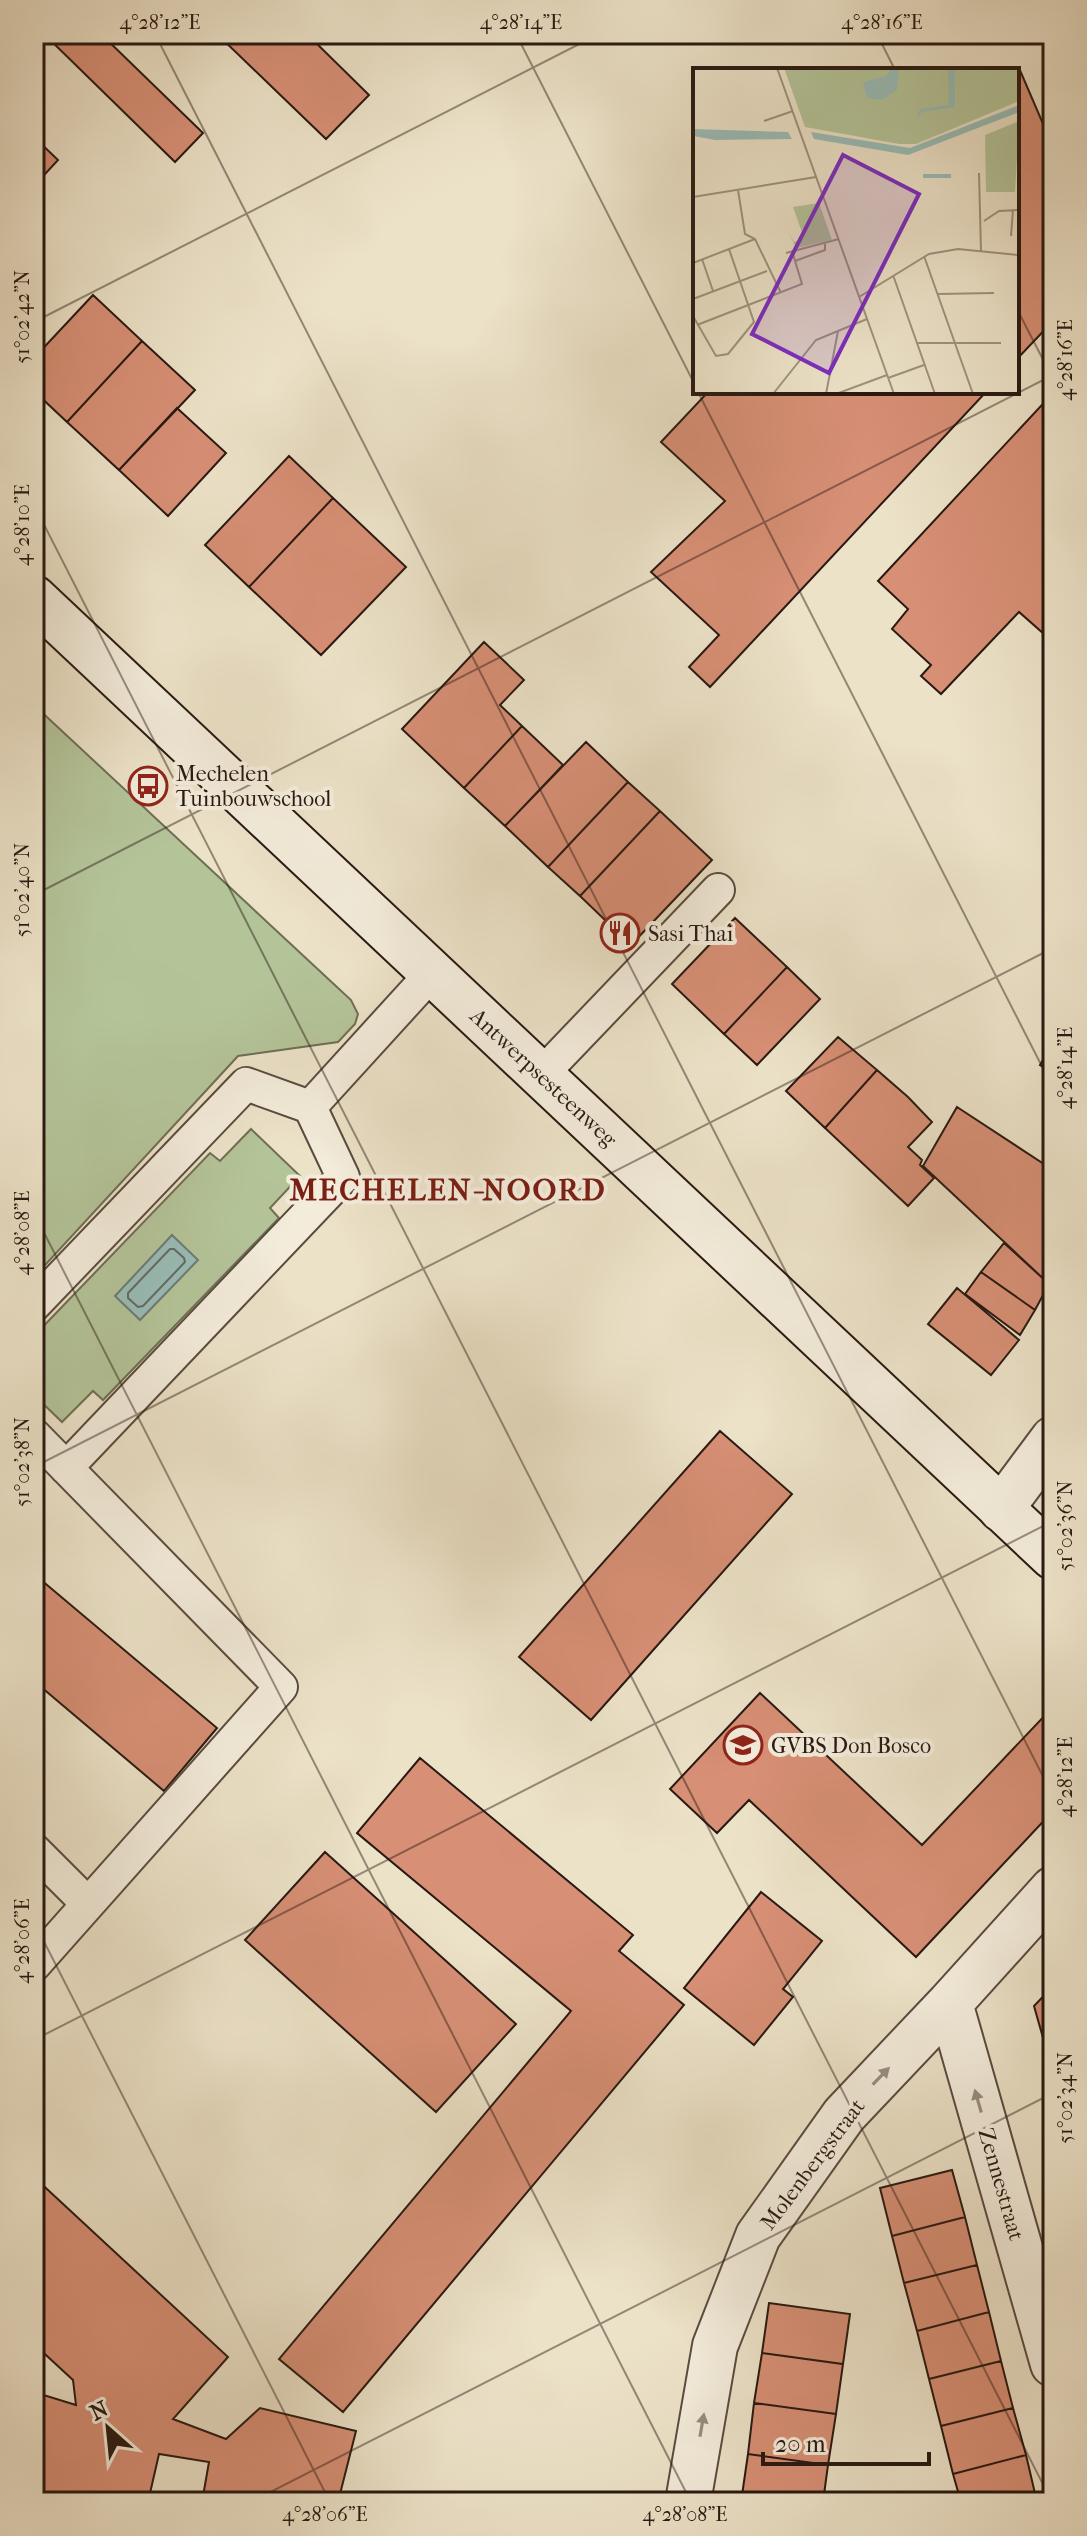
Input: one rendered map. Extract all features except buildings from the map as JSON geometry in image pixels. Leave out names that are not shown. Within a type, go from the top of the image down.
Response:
[{"type":"main road","name":"Antwerpsesteenweg","points":[[34,598],[1053,1557]]},
{"type":"main road","points":[[1001,1509],[1053,1439]]},
{"type":"main road","name":"Molenbergstraat","points":[[688,2502],[715,2346],[758,2236],[844,2115],[1053,1889]]},
{"type":"main road","name":"Zennestraat","points":[[950,2003],[1053,2364]]},
{"type":"lane","points":[[542,1074],[718,890]]},
{"type":"lane","points":[[310,1107],[433,972]]},
{"type":"lane","points":[[34,1305],[246,1084],[310,1107],[343,1177],[66,1468]]},
{"type":"lane","points":[[34,1435],[281,1687],[34,1965]]},
{"type":"lane","points":[[34,1850],[88,1904]]},
{"type":"green space","points":[[34,705],[351,1000],[358,1014],[355,1024],[338,1042],[238,1056],[34,1277],[34,1163],[39,1157],[34,1152]]},
{"type":"green space","points":[[251,1129],[300,1176],[270,1208],[279,1218],[103,1400],[93,1391],[62,1422],[34,1395],[34,1356],[42,1348],[34,1336],[210,1153],[220,1161]]},
{"type":"water","points":[[172,1235],[198,1260],[140,1320],[115,1296]]},
{"type":"place","name":"Mechelen Tuinbouwschool","points":[[148,786]]},
{"type":"place","name":"Sasi Thai","points":[[620,933]]},
{"type":"place","name":"GVBS Don Bosco","points":[[743,1745]]},
{"type":"district","name":"MECHELEN-NOORD","points":[[448,1190]]}]
